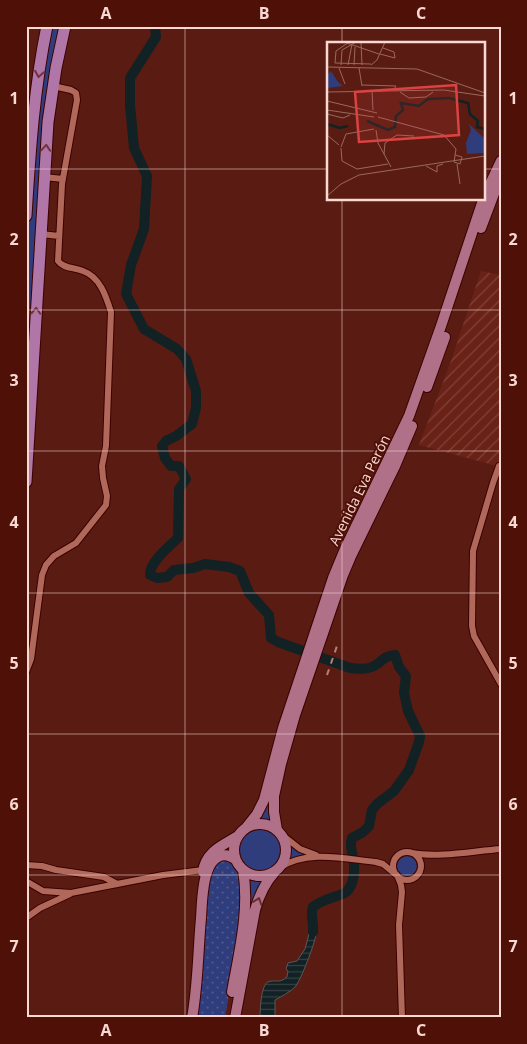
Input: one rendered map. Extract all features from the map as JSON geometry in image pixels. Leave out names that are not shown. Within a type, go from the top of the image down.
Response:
[{"type":"highway","points":[[26,216],[33,125],[47,26]]},
{"type":"highway","points":[[26,482],[48,122],[65,26]]},
{"type":"main road","name":"Avenida Eva Perón","points":[[484,196],[501,161]]},
{"type":"main road","name":"Avenida Eva Perón","points":[[242,832],[257,814],[264,800],[283,728],[343,575],[395,466],[436,364],[482,225],[494,191],[501,178]]},
{"type":"main road","name":"Avenida Eva Perón","points":[[319,634],[334,578],[345,549],[409,416],[483,200]]},
{"type":"main road","name":"Avenida Eva Perón","points":[[279,832],[274,812],[276,787],[305,674]]},
{"type":"main road","points":[[192,1018],[203,892],[203,870],[208,856],[249,826],[258,824],[268,825],[279,832],[284,839],[285,857],[263,888],[259,897],[235,1018]]},
{"type":"main road","points":[[236,860],[234,850],[236,840],[242,832]]},
{"type":"main road","points":[[203,892],[207,872],[216,858],[220,856],[232,857],[243,870],[258,876],[266,876],[278,869]]},
{"type":"main road","points":[[228,1018],[245,907],[243,870]]},
{"type":"street","points":[[26,672],[31,659],[42,575],[46,565],[54,556],[76,543],[83,536],[106,505],[107,496],[102,466],[106,446],[111,312],[100,285],[92,276],[84,271],[61,265],[58,261],[63,179],[77,100],[76,93],[71,90],[53,86]]},
{"type":"street","points":[[44,177],[63,179]]},
{"type":"street","points":[[41,234],[59,236]]},
{"type":"street","points":[[499,466],[473,551],[472,626],[474,636],[501,684]]},
{"type":"street","points":[[279,832],[294,845],[306,852],[324,857]]},
{"type":"street","points":[[376,862],[391,859],[404,852],[439,854],[501,849]]},
{"type":"street","points":[[412,853],[419,858],[421,868]]},
{"type":"street","points":[[402,892],[428,859],[439,854]]},
{"type":"street","points":[[278,869],[290,861],[301,858],[324,857],[376,862],[383,864],[403,879],[412,879]]},
{"type":"street","points":[[396,857],[393,864],[402,892],[399,924],[402,1018]]},
{"type":"street","points":[[26,865],[104,877],[117,884]]},
{"type":"street","points":[[26,918],[40,908],[71,893],[163,875],[203,870]]},
{"type":"street","points":[[26,881],[43,891],[71,893]]},
{"type":"shaded area","points":[[51,26],[62,26],[26,429],[26,254],[37,115]]},
{"type":"shaded area","points":[[481,271],[501,274],[501,467],[419,445],[451,361]]},
{"type":"shaded area","points":[[269,795],[272,822],[258,821]]},
{"type":"shaded area","points":[[260,830],[274,836],[280,850],[274,864],[260,870],[246,864],[240,850],[246,836]]},
{"type":"shaded area","points":[[284,838],[309,855],[287,861]]},
{"type":"shaded area","points":[[407,856],[414,859],[417,866],[414,873],[407,876],[400,873],[397,866],[400,859]]},
{"type":"shaded area","points":[[222,857],[236,863],[241,876],[243,891],[233,970],[225,1018],[198,1018],[203,922],[208,876]]},
{"type":"shaded area","points":[[248,875],[263,877],[254,898],[232,1018],[230,1018],[247,916]]},
{"type":"shaded area","points":[[313,919],[316,924],[315,939],[298,983],[291,991],[275,1000],[275,1018],[260,1018],[261,998],[266,984],[287,977],[288,971],[286,969],[288,963],[297,961],[305,949]]},
{"type":"waterway","points":[[155,26],[156,37],[130,78],[130,105],[134,148],[147,176],[144,229],[131,265],[126,294],[144,329],[177,349],[186,359],[196,391],[196,408],[192,424],[166,441],[162,446],[165,458],[171,466],[179,466],[186,479],[179,489],[178,538],[156,560],[150,575],[157,578],[167,577],[174,570],[193,568],[205,564],[229,567],[240,571],[249,593],[269,615],[271,638],[278,642],[350,668],[362,669],[371,667],[385,658],[395,655],[399,667],[406,676],[404,693],[408,711],[420,736],[409,770],[394,791],[372,810],[369,826],[352,838],[354,871],[353,881],[349,889],[343,894],[313,907],[313,932]]},
{"type":"railway","points":[[327,675],[338,643]]}]
